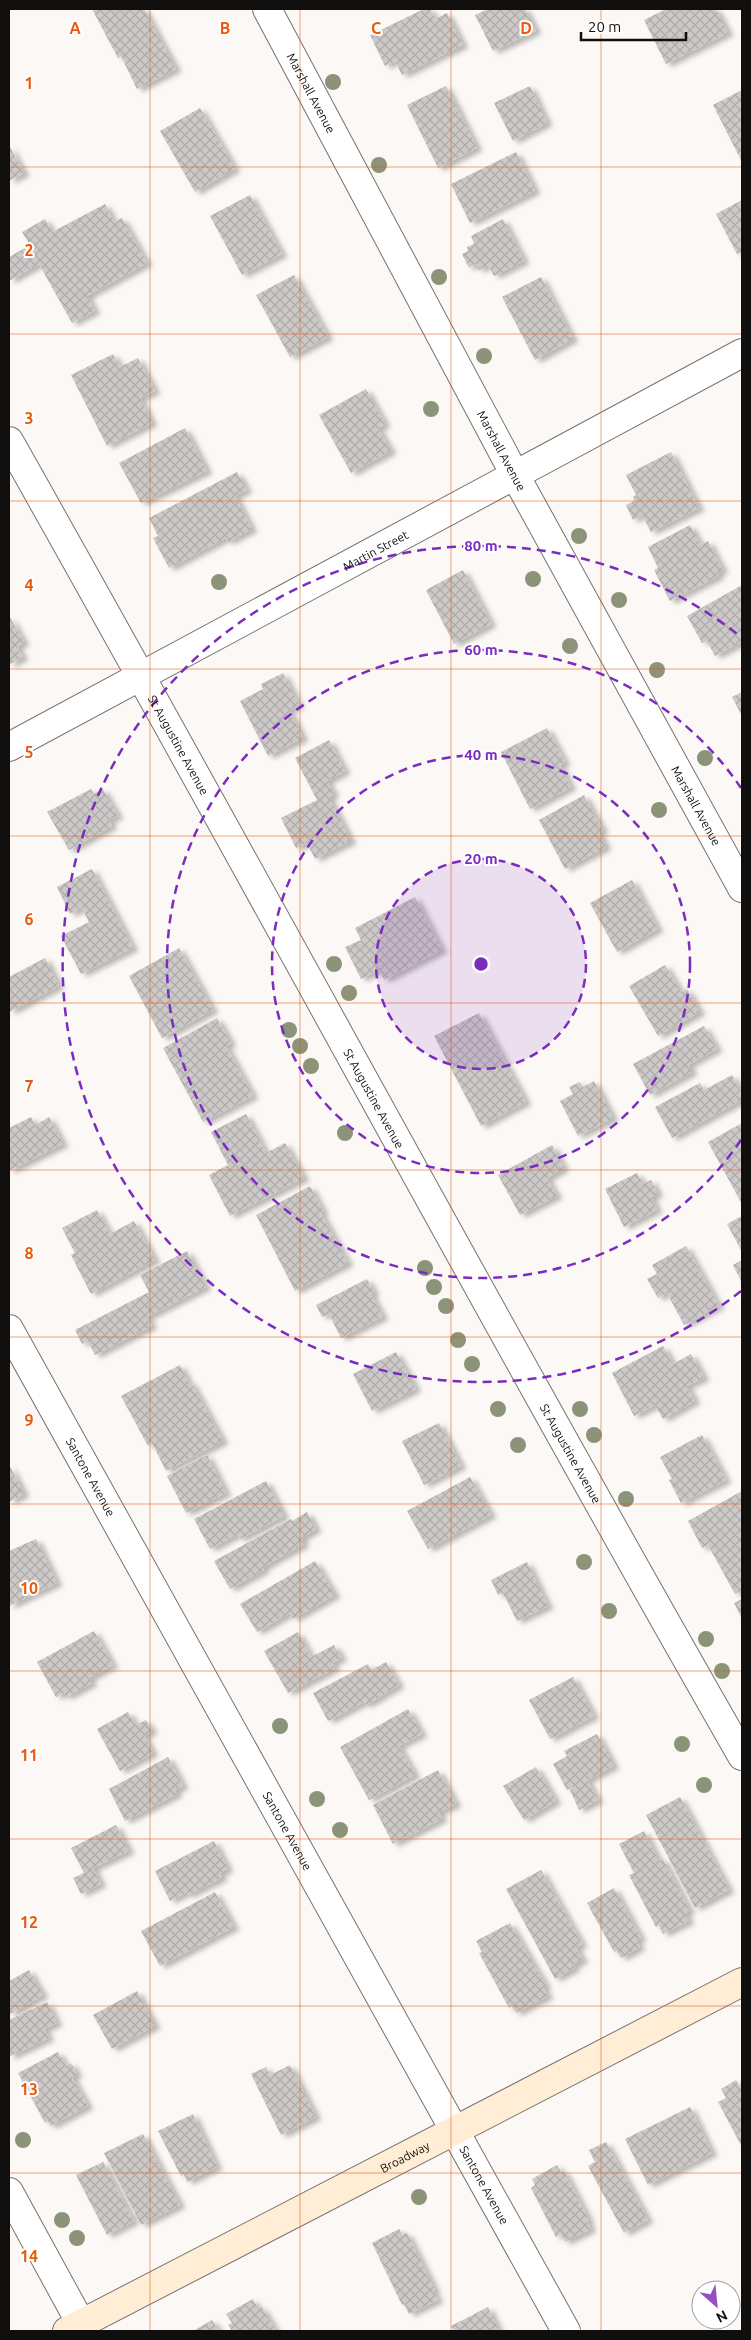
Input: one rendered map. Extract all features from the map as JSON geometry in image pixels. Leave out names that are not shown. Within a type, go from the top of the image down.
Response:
[{"type":"street","name":"Marshall Avenue","points":[[267,9],[515,475],[742,888]]},
{"type":"street","name":"Martin Street","points":[[9,747],[742,353]]},
{"type":"street","name":"St Augustine Avenue","points":[[9,441],[142,676],[591,1493],[742,1756]]},
{"type":"street","name":"Santone Avenue","points":[[9,1329],[566,2331]]},
{"type":"street","name":"Broadway","points":[[78,2329],[742,1982]]},
{"type":"street","points":[[9,2192],[78,2329]]},
{"type":"building","points":[[92,9],[144,9],[176,69],[137,89],[121,56],[118,58]]},
{"type":"building","points":[[424,9],[430,9],[435,19],[447,13],[463,45],[402,75],[395,61],[385,66],[370,35]]},
{"type":"building","points":[[488,9],[525,9],[536,31],[493,51],[475,15]]},
{"type":"building","points":[[666,9],[716,9],[728,33],[666,64],[644,20]]},
{"type":"building","points":[[446,86],[477,148],[438,168],[407,105]]},
{"type":"building","points":[[530,86],[547,123],[513,141],[494,103]]},
{"type":"building","points":[[742,90],[742,162],[713,105]]},
{"type":"building","points":[[200,108],[235,169],[195,192],[160,131]]},
{"type":"building","points":[[9,145],[24,173],[9,181]]},
{"type":"building","points":[[516,152],[535,191],[470,223],[451,184]]},
{"type":"building","points":[[250,195],[282,254],[242,275],[210,216]]},
{"type":"building","points":[[742,200],[742,252],[737,254],[716,214]]},
{"type":"building","points":[[105,204],[114,222],[122,218],[147,263],[87,296],[95,311],[72,323],[39,264],[9,281],[9,257],[30,245],[22,232],[45,219],[52,232]]},
{"type":"building","points":[[503,219],[524,261],[494,276],[488,265],[479,270],[476,264],[469,268],[462,254],[468,251],[467,247],[474,244],[471,236]]},
{"type":"building","points":[[294,275],[328,337],[290,357],[256,295]]},
{"type":"building","points":[[541,277],[573,339],[535,360],[502,297]]},
{"type":"building","points":[[113,354],[120,367],[138,358],[155,391],[140,398],[152,423],[107,446],[71,375]]},
{"type":"building","points":[[366,389],[385,424],[378,428],[391,451],[351,473],[319,415]]},
{"type":"building","points":[[185,428],[207,471],[141,503],[119,463]]},
{"type":"building","points":[[671,452],[699,508],[651,532],[642,515],[633,520],[626,505],[634,501],[633,497],[636,495],[626,475]]},
{"type":"building","points":[[237,472],[247,490],[235,496],[252,529],[228,542],[226,538],[169,568],[153,538],[158,536],[149,518]]},
{"type":"building","points":[[690,525],[701,545],[708,541],[723,570],[717,573],[719,576],[670,601],[654,570],[658,568],[648,547]]},
{"type":"building","points":[[463,570],[491,624],[454,644],[426,590]]},
{"type":"building","points":[[742,585],[742,642],[715,656],[707,641],[702,643],[687,616]]},
{"type":"building","points":[[9,618],[24,642],[17,647],[23,657],[9,665]]},
{"type":"building","points":[[283,673],[299,705],[289,710],[303,738],[268,756],[240,701],[263,689],[261,684]]},
{"type":"building","points":[[742,692],[742,716],[732,697]]},
{"type":"building","points":[[547,728],[565,762],[560,765],[571,787],[530,809],[501,752]]},
{"type":"building","points":[[329,740],[345,771],[327,781],[334,794],[329,797],[351,841],[315,859],[307,843],[296,848],[281,818],[317,800],[295,758]]},
{"type":"building","points":[[91,789],[94,794],[103,789],[118,816],[109,820],[112,826],[69,850],[47,812]]},
{"type":"building","points":[[584,795],[603,830],[599,833],[606,847],[565,869],[539,820]]},
{"type":"building","points":[[92,869],[133,948],[81,974],[61,936],[89,922],[82,908],[70,914],[57,887]]},
{"type":"building","points":[[632,880],[658,929],[617,952],[590,903]]},
{"type":"building","points":[[415,897],[442,950],[384,980],[379,970],[361,979],[345,947],[361,940],[355,928]]},
{"type":"building","points":[[179,948],[213,1010],[162,1038],[129,976]]},
{"type":"building","points":[[45,958],[59,986],[9,1012],[9,977]]},
{"type":"building","points":[[665,965],[681,992],[687,989],[700,1012],[658,1036],[629,986]]},
{"type":"building","points":[[479,1013],[526,1102],[481,1126],[434,1036]]},
{"type":"building","points":[[217,1018],[231,1043],[226,1046],[253,1096],[203,1122],[163,1048]]},
{"type":"building","points":[[704,1026],[717,1049],[688,1065],[692,1072],[650,1095],[633,1064]]},
{"type":"building","points":[[732,1075],[742,1095],[742,1100],[672,1138],[655,1107],[700,1083],[704,1090]]},
{"type":"building","points":[[594,1081],[613,1118],[578,1136],[560,1101],[573,1094],[569,1087],[580,1082],[583,1087]]},
{"type":"building","points":[[246,1114],[266,1153],[285,1143],[304,1178],[230,1216],[209,1175],[228,1165],[211,1132]]},
{"type":"building","points":[[31,1117],[35,1125],[49,1117],[63,1144],[9,1171],[9,1128]]},
{"type":"building","points":[[742,1123],[742,1204],[708,1142]]},
{"type":"building","points":[[552,1145],[564,1168],[547,1178],[557,1196],[520,1215],[498,1175]]},
{"type":"building","points":[[637,1173],[643,1184],[651,1180],[658,1194],[651,1197],[657,1210],[624,1227],[605,1189]]},
{"type":"building","points":[[310,1186],[323,1211],[321,1213],[348,1263],[295,1291],[256,1215]]},
{"type":"building","points":[[97,1210],[110,1234],[134,1221],[155,1260],[91,1294],[71,1255],[75,1253],[62,1228]]},
{"type":"building","points":[[742,1216],[742,1252],[727,1224]]},
{"type":"building","points":[[686,1246],[719,1306],[684,1325],[667,1293],[658,1298],[647,1279],[657,1274],[652,1265]]},
{"type":"building","points":[[187,1251],[206,1287],[147,1317],[152,1326],[95,1355],[88,1341],[82,1344],[75,1330],[149,1292],[140,1275]]},
{"type":"building","points":[[742,1260],[742,1283],[733,1265]]},
{"type":"building","points":[[367,1279],[374,1292],[371,1294],[383,1317],[341,1338],[329,1314],[322,1317],[316,1305]]},
{"type":"building","points":[[663,1346],[673,1364],[691,1354],[704,1378],[687,1386],[695,1401],[663,1419],[655,1405],[634,1416],[612,1373]]},
{"type":"building","points":[[396,1352],[416,1389],[372,1411],[353,1374]]},
{"type":"building","points":[[180,1365],[223,1441],[166,1471],[152,1443],[148,1446],[121,1396]]},
{"type":"building","points":[[439,1423],[461,1466],[424,1485],[402,1441]]},
{"type":"building","points":[[702,1435],[726,1480],[681,1503],[669,1480],[672,1479],[660,1457]]},
{"type":"building","points":[[207,1455],[226,1493],[186,1513],[167,1476]]},
{"type":"building","points":[[9,1464],[24,1494],[9,1502]]},
{"type":"building","points":[[470,1477],[491,1515],[428,1549],[407,1511]]},
{"type":"building","points":[[266,1481],[284,1516],[240,1539],[238,1534],[210,1549],[194,1519]]},
{"type":"building","points":[[742,1491],[742,1590],[735,1594],[708,1545],[702,1548],[688,1521]]},
{"type":"building","points":[[307,1512],[316,1529],[301,1538],[304,1544],[263,1567],[264,1570],[230,1589],[214,1561]]},
{"type":"building","points":[[36,1539],[57,1583],[9,1606],[9,1551]]},
{"type":"building","points":[[315,1561],[335,1595],[293,1619],[290,1613],[257,1632],[240,1604]]},
{"type":"building","points":[[527,1562],[548,1606],[517,1621],[503,1593],[498,1595],[491,1580]]},
{"type":"building","points":[[742,1599],[742,1619],[734,1603]]},
{"type":"building","points":[[94,1631],[113,1665],[89,1678],[92,1683],[66,1697],[64,1693],[56,1697],[37,1662]]},
{"type":"building","points":[[298,1632],[311,1657],[334,1645],[342,1658],[332,1663],[335,1668],[288,1693],[264,1651]]},
{"type":"building","points":[[386,1662],[399,1685],[366,1705],[364,1702],[328,1721],[313,1693],[368,1664],[371,1670]]},
{"type":"building","points":[[573,1677],[594,1716],[550,1739],[529,1700]]},
{"type":"building","points":[[408,1709],[422,1734],[399,1746],[415,1775],[369,1800],[340,1747]]},
{"type":"building","points":[[128,1712],[136,1725],[146,1720],[152,1731],[144,1736],[153,1753],[120,1771],[97,1729]]},
{"type":"building","points":[[597,1734],[614,1766],[587,1780],[598,1800],[579,1810],[570,1790],[581,1783],[567,1790],[553,1764],[567,1756],[564,1751]]},
{"type":"building","points":[[168,1757],[183,1786],[175,1790],[177,1794],[125,1821],[109,1789]]},
{"type":"building","points":[[536,1767],[556,1801],[524,1820],[503,1786]]},
{"type":"building","points":[[438,1770],[456,1804],[439,1812],[442,1819],[393,1844],[373,1805]]},
{"type":"building","points":[[680,1797],[729,1890],[695,1908],[646,1815]]},
{"type":"building","points":[[116,1825],[129,1851],[93,1868],[101,1884],[81,1894],[73,1878],[84,1873],[71,1848]]},
{"type":"building","points":[[644,1831],[659,1861],[663,1859],[690,1911],[685,1913],[689,1921],[663,1934],[659,1925],[656,1927],[629,1875],[634,1873],[619,1844]]},
{"type":"building","points":[[214,1841],[228,1869],[220,1873],[222,1878],[188,1895],[187,1892],[170,1901],[155,1871]]},
{"type":"building","points":[[541,1870],[582,1944],[576,1948],[583,1960],[573,1965],[575,1968],[555,1979],[506,1889]]},
{"type":"building","points":[[614,1888],[641,1938],[636,1940],[640,1947],[621,1958],[617,1951],[614,1952],[587,1903]]},
{"type":"building","points":[[215,1892],[234,1927],[160,1966],[141,1931]]},
{"type":"building","points":[[510,1923],[546,1986],[543,1987],[548,1996],[516,2013],[512,2006],[509,2008],[479,1953],[482,1952],[476,1941]]},
{"type":"building","points":[[29,1970],[43,1995],[9,2015],[9,1981]]},
{"type":"building","points":[[137,1991],[155,2026],[112,2049],[93,2015]]},
{"type":"building","points":[[47,2002],[57,2023],[44,2029],[49,2038],[9,2057],[9,2020]]},
{"type":"building","points":[[58,2052],[66,2066],[71,2063],[77,2074],[72,2077],[88,2106],[51,2126],[48,2121],[45,2123],[18,2073]]},
{"type":"building","points":[[290,2065],[316,2117],[281,2135],[251,2074],[266,2067],[270,2075]]},
{"type":"building","points":[[736,2080],[742,2091],[742,2147],[718,2102],[726,2098],[721,2089]]},
{"type":"building","points":[[690,2107],[712,2153],[648,2185],[625,2139]]},
{"type":"building","points":[[193,2114],[217,2167],[187,2182],[184,2174],[181,2176],[158,2131]]},
{"type":"building","points":[[143,2134],[180,2205],[141,2225],[104,2153]]},
{"type":"building","points":[[606,2142],[648,2220],[624,2233],[588,2166],[595,2162],[589,2150]]},
{"type":"building","points":[[103,2162],[134,2221],[107,2235],[76,2175]]},
{"type":"building","points":[[557,2165],[561,2172],[564,2171],[589,2220],[587,2221],[591,2229],[565,2242],[561,2234],[556,2237],[531,2188],[535,2185],[532,2179]]},
{"type":"building","points":[[399,2229],[403,2235],[407,2233],[438,2300],[409,2314],[404,2304],[402,2305],[372,2243]]},
{"type":"building","points":[[253,2299],[258,2309],[262,2307],[276,2331],[232,2331],[228,2325],[232,2323],[226,2314]]},
{"type":"building","points":[[488,2307],[499,2331],[454,2331],[451,2326]]},
{"type":"building","points":[[212,2320],[219,2331],[193,2331]]}]
